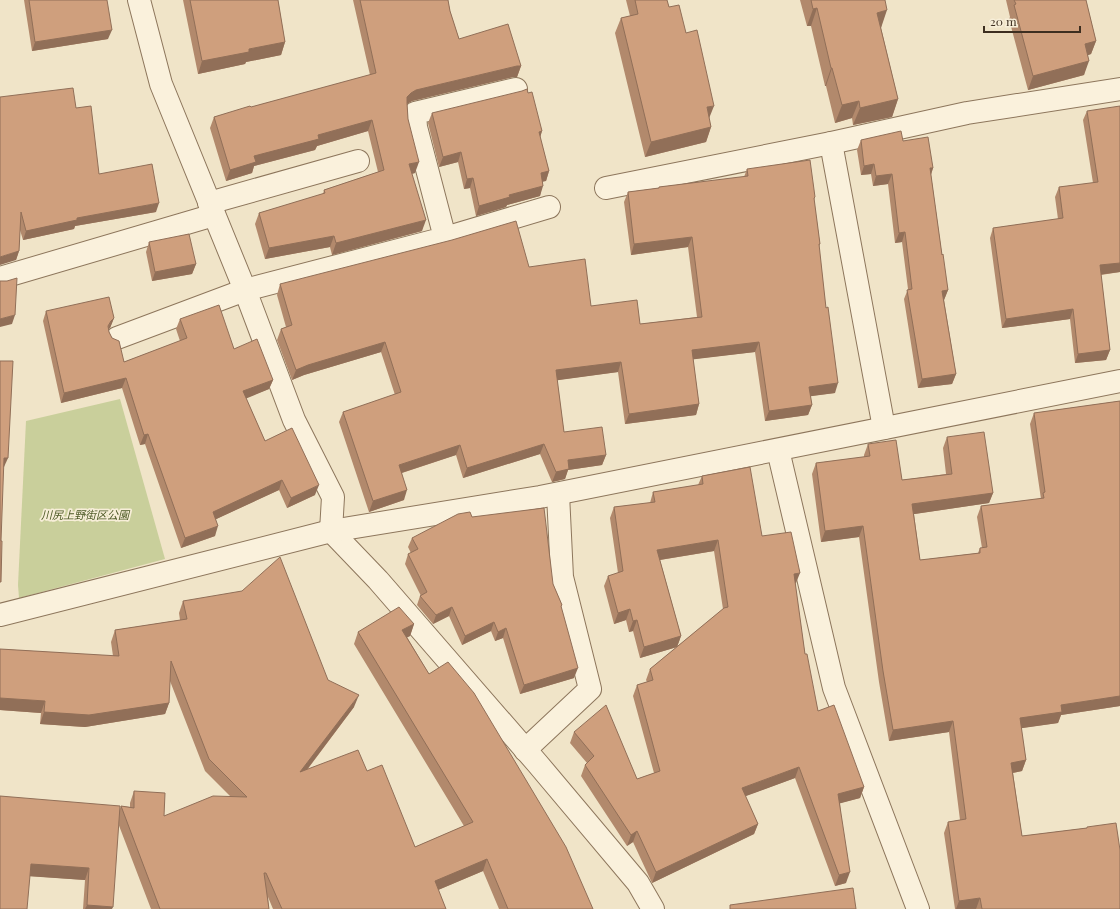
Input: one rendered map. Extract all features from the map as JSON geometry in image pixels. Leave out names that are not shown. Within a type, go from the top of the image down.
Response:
[{"type":"street","points":[[139,0],[161,84],[245,290],[294,420],[333,497],[331,531],[378,580],[525,750],[638,883],[654,909]]},
{"type":"street","points":[[445,238],[416,127],[415,113],[516,89]]},
{"type":"street","points":[[606,188],[831,143],[967,113],[1120,89]]},
{"type":"street","points":[[831,143],[884,428]]},
{"type":"street","points":[[0,278],[358,161]]},
{"type":"street","points":[[117,338],[245,290],[445,238],[549,207]]},
{"type":"street","points":[[0,615],[331,531],[558,494],[1120,381]]},
{"type":"street","points":[[778,450],[834,688],[918,909]]},
{"type":"street","points":[[525,750],[590,690],[562,578],[558,494]]},
{"type":"green space","name":"川尻上野街区公園","points":[[120,399],[165,559],[19,598],[18,585],[26,421]]},
{"type":"building","points":[[29,0],[107,0],[112,30],[35,42]]},
{"type":"building","points":[[190,0],[278,0],[285,42],[249,49],[249,52],[202,61]]},
{"type":"building","points":[[360,0],[448,0],[459,39],[508,24],[521,66],[416,90],[407,97],[408,119],[419,162],[409,164],[426,220],[336,243],[334,236],[269,248],[259,213],[325,193],[324,190],[384,170],[372,120],[318,135],[319,139],[254,156],[256,162],[230,170],[214,117],[376,73]]},
{"type":"building","points":[[635,0],[667,0],[669,7],[679,5],[686,33],[697,30],[714,106],[707,107],[711,127],[651,142],[621,18],[638,14]]},
{"type":"building","points":[[811,0],[885,0],[887,10],[877,13],[898,99],[860,108],[859,101],[842,105],[831,68],[817,8],[813,9]]},
{"type":"building","points":[[1014,0],[1086,0],[1096,41],[1085,44],[1089,61],[1033,76],[1014,5],[1016,4]]},
{"type":"building","points":[[73,88],[76,108],[91,106],[99,174],[152,164],[159,203],[77,218],[77,220],[26,231],[21,212],[19,251],[0,257],[0,97]]},
{"type":"building","points":[[527,89],[528,93],[532,92],[542,131],[539,132],[549,171],[541,173],[543,186],[509,195],[510,197],[479,206],[473,178],[467,179],[461,152],[443,157],[432,113]]},
{"type":"building","points":[[1120,106],[1120,263],[1100,265],[1110,350],[1078,354],[1073,309],[1006,319],[993,228],[1063,218],[1059,187],[1098,182],[1087,111]]},
{"type":"building","points":[[901,131],[903,141],[928,137],[933,168],[930,168],[948,290],[942,291],[956,374],[922,379],[907,290],[912,289],[905,232],[899,233],[892,174],[876,176],[874,164],[864,166],[861,140]]},
{"type":"building","points":[[810,160],[826,308],[828,307],[838,383],[809,387],[812,405],[769,411],[759,342],[692,350],[699,404],[629,414],[621,362],[556,370],[564,432],[602,427],[606,455],[568,460],[569,469],[556,472],[544,444],[467,468],[460,445],[399,465],[407,490],[373,501],[343,412],[401,392],[385,342],[296,370],[281,329],[292,325],[280,284],[452,240],[516,221],[529,267],[585,259],[591,306],[637,300],[640,324],[702,317],[692,237],[634,244],[628,192],[748,176],[747,169]]},
{"type":"building","points":[[189,234],[196,264],[155,272],[149,242]]},
{"type":"building","points":[[17,278],[15,315],[0,319],[0,281],[7,281]]},
{"type":"building","points":[[109,297],[114,318],[108,326],[109,332],[112,338],[119,341],[124,362],[187,338],[180,319],[219,305],[234,349],[257,339],[273,380],[243,391],[265,441],[292,428],[319,485],[291,498],[282,480],[213,512],[218,526],[185,538],[148,434],[144,435],[126,378],[64,393],[46,311]]},
{"type":"building","points":[[0,361],[13,361],[8,458],[4,458],[1,582],[0,582]]},
{"type":"building","points":[[1120,401],[1120,696],[1061,705],[1062,712],[1020,718],[1026,760],[1011,763],[1022,836],[1116,823],[1120,850],[1120,909],[982,909],[980,898],[959,901],[948,822],[966,819],[953,721],[893,730],[883,671],[863,526],[825,531],[816,463],[870,456],[868,444],[896,440],[902,480],[952,474],[947,437],[984,432],[993,493],[912,504],[920,560],[980,553],[980,548],[987,547],[981,506],[1044,498],[1043,493],[1045,492],[1034,413]]},
{"type":"building","points":[[750,467],[762,536],[791,532],[800,573],[794,574],[805,654],[807,654],[818,711],[834,705],[864,787],[838,794],[850,872],[839,875],[799,767],[742,788],[758,824],[656,872],[637,831],[631,835],[585,765],[594,756],[574,732],[606,705],[637,779],[660,771],[637,685],[653,680],[650,669],[724,608],[728,607],[718,540],[657,550],[681,636],[644,647],[637,620],[633,621],[630,609],[618,613],[608,576],[623,571],[614,507],[655,502],[653,492],[703,484],[702,476]]},
{"type":"building","points":[[544,508],[553,584],[562,605],[561,606],[578,668],[524,685],[506,628],[498,632],[494,622],[465,636],[452,607],[436,615],[420,596],[427,592],[408,554],[418,549],[412,538],[458,514],[470,512],[472,517]]},
{"type":"building","points":[[280,557],[328,680],[359,695],[300,772],[358,750],[367,771],[382,765],[415,847],[473,822],[358,632],[399,607],[414,624],[402,630],[429,674],[448,662],[474,693],[566,847],[593,909],[508,909],[487,859],[435,881],[446,909],[282,909],[266,873],[264,873],[269,909],[160,909],[121,806],[134,808],[134,791],[165,793],[164,816],[213,796],[247,797],[209,759],[171,661],[169,703],[89,715],[44,712],[45,701],[0,698],[0,649],[119,656],[115,630],[187,619],[183,601],[242,591]]},
{"type":"building","points":[[0,796],[120,806],[113,907],[87,905],[89,868],[31,864],[27,909],[0,909]]},
{"type":"building","points":[[853,888],[856,909],[730,909],[730,905]]}]
